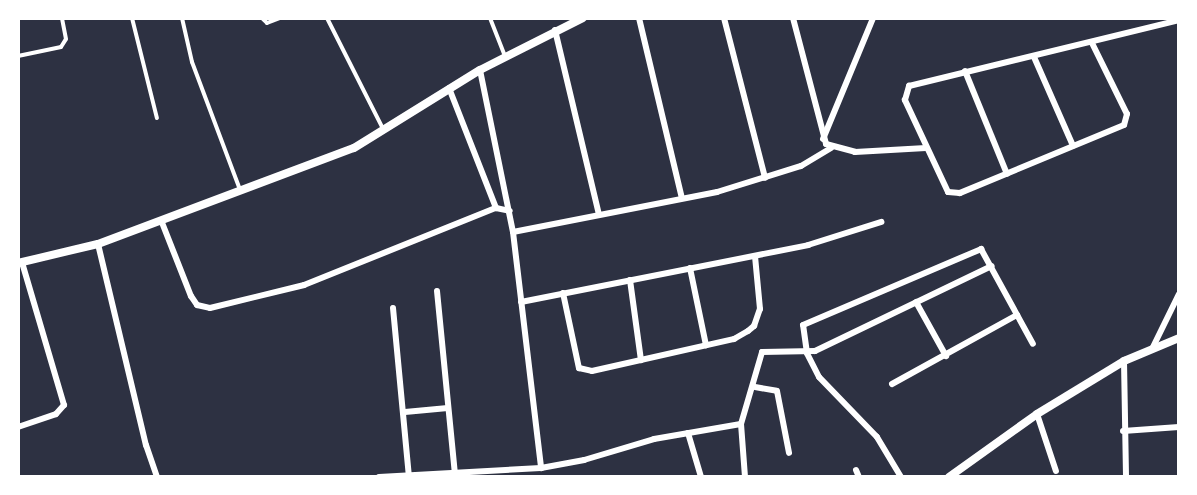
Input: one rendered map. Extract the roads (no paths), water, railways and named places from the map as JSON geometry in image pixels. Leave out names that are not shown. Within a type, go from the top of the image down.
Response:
[{"type":"street","points":[[18,427],[56,414],[64,405],[20,262],[98,244],[354,148],[480,70],[568,21],[583,18]]},
{"type":"street","points":[[639,18],[682,198]]},
{"type":"street","points":[[724,18],[765,178]]},
{"type":"street","points":[[793,18],[822,140],[831,148],[855,152],[926,148]]},
{"type":"street","points":[[822,140],[873,18]]},
{"type":"street","points":[[1092,43],[1127,118],[1120,128],[951,194],[926,148],[905,100],[907,89],[925,79],[1034,57],[1178,19]]},
{"type":"street","points":[[555,29],[599,214]]},
{"type":"street","points":[[1034,57],[1073,146]]},
{"type":"street","points":[[480,70],[510,211],[541,468]]},
{"type":"street","points":[[965,71],[1007,174]]},
{"type":"street","points":[[449,88],[496,208]]},
{"type":"street","points":[[513,232],[682,198],[765,178],[801,166],[831,148]]},
{"type":"street","points":[[161,220],[191,296],[197,305],[210,308],[303,285],[496,208],[510,211]]},
{"type":"street","points":[[521,302],[808,245],[881,222]]},
{"type":"street","points":[[98,244],[146,445],[157,477]]},
{"type":"street","points":[[901,477],[881,442],[824,384],[807,353],[801,328],[808,321],[973,250],[984,250],[1033,344]]},
{"type":"street","points":[[563,293],[580,370],[641,360],[734,339],[754,326],[760,300],[755,256]]},
{"type":"street","points":[[745,477],[741,424],[755,387],[762,352],[807,353],[992,266]]},
{"type":"street","points":[[690,268],[706,345]]},
{"type":"street","points":[[630,280],[641,360]]},
{"type":"street","points":[[437,291],[455,474]]},
{"type":"street","points":[[1153,347],[1179,294]]},
{"type":"street","points":[[916,302],[946,356]]},
{"type":"street","points":[[393,308],[410,476]]},
{"type":"street","points":[[892,384],[1017,315]]},
{"type":"street","points":[[949,477],[1036,414],[1124,361],[1179,338]]},
{"type":"street","points":[[1124,361],[1126,477]]},
{"type":"street","points":[[755,387],[777,391],[789,453]]},
{"type":"street","points":[[405,412],[448,408]]},
{"type":"street","points":[[1036,414],[1056,471]]},
{"type":"street","points":[[379,477],[455,474],[475,476],[541,468],[688,433],[741,424]]},
{"type":"street","points":[[1124,431],[1179,427]]},
{"type":"street","points":[[688,433],[701,477]]},
{"type":"lane","points":[[18,56],[61,47],[66,39],[62,18]]},
{"type":"lane","points":[[132,18],[157,118]]},
{"type":"lane","points":[[182,18],[192,62],[240,191]]},
{"type":"lane","points":[[262,18],[267,23],[280,18]]},
{"type":"lane","points":[[327,18],[383,129]]},
{"type":"lane","points":[[490,18],[505,56]]}]
